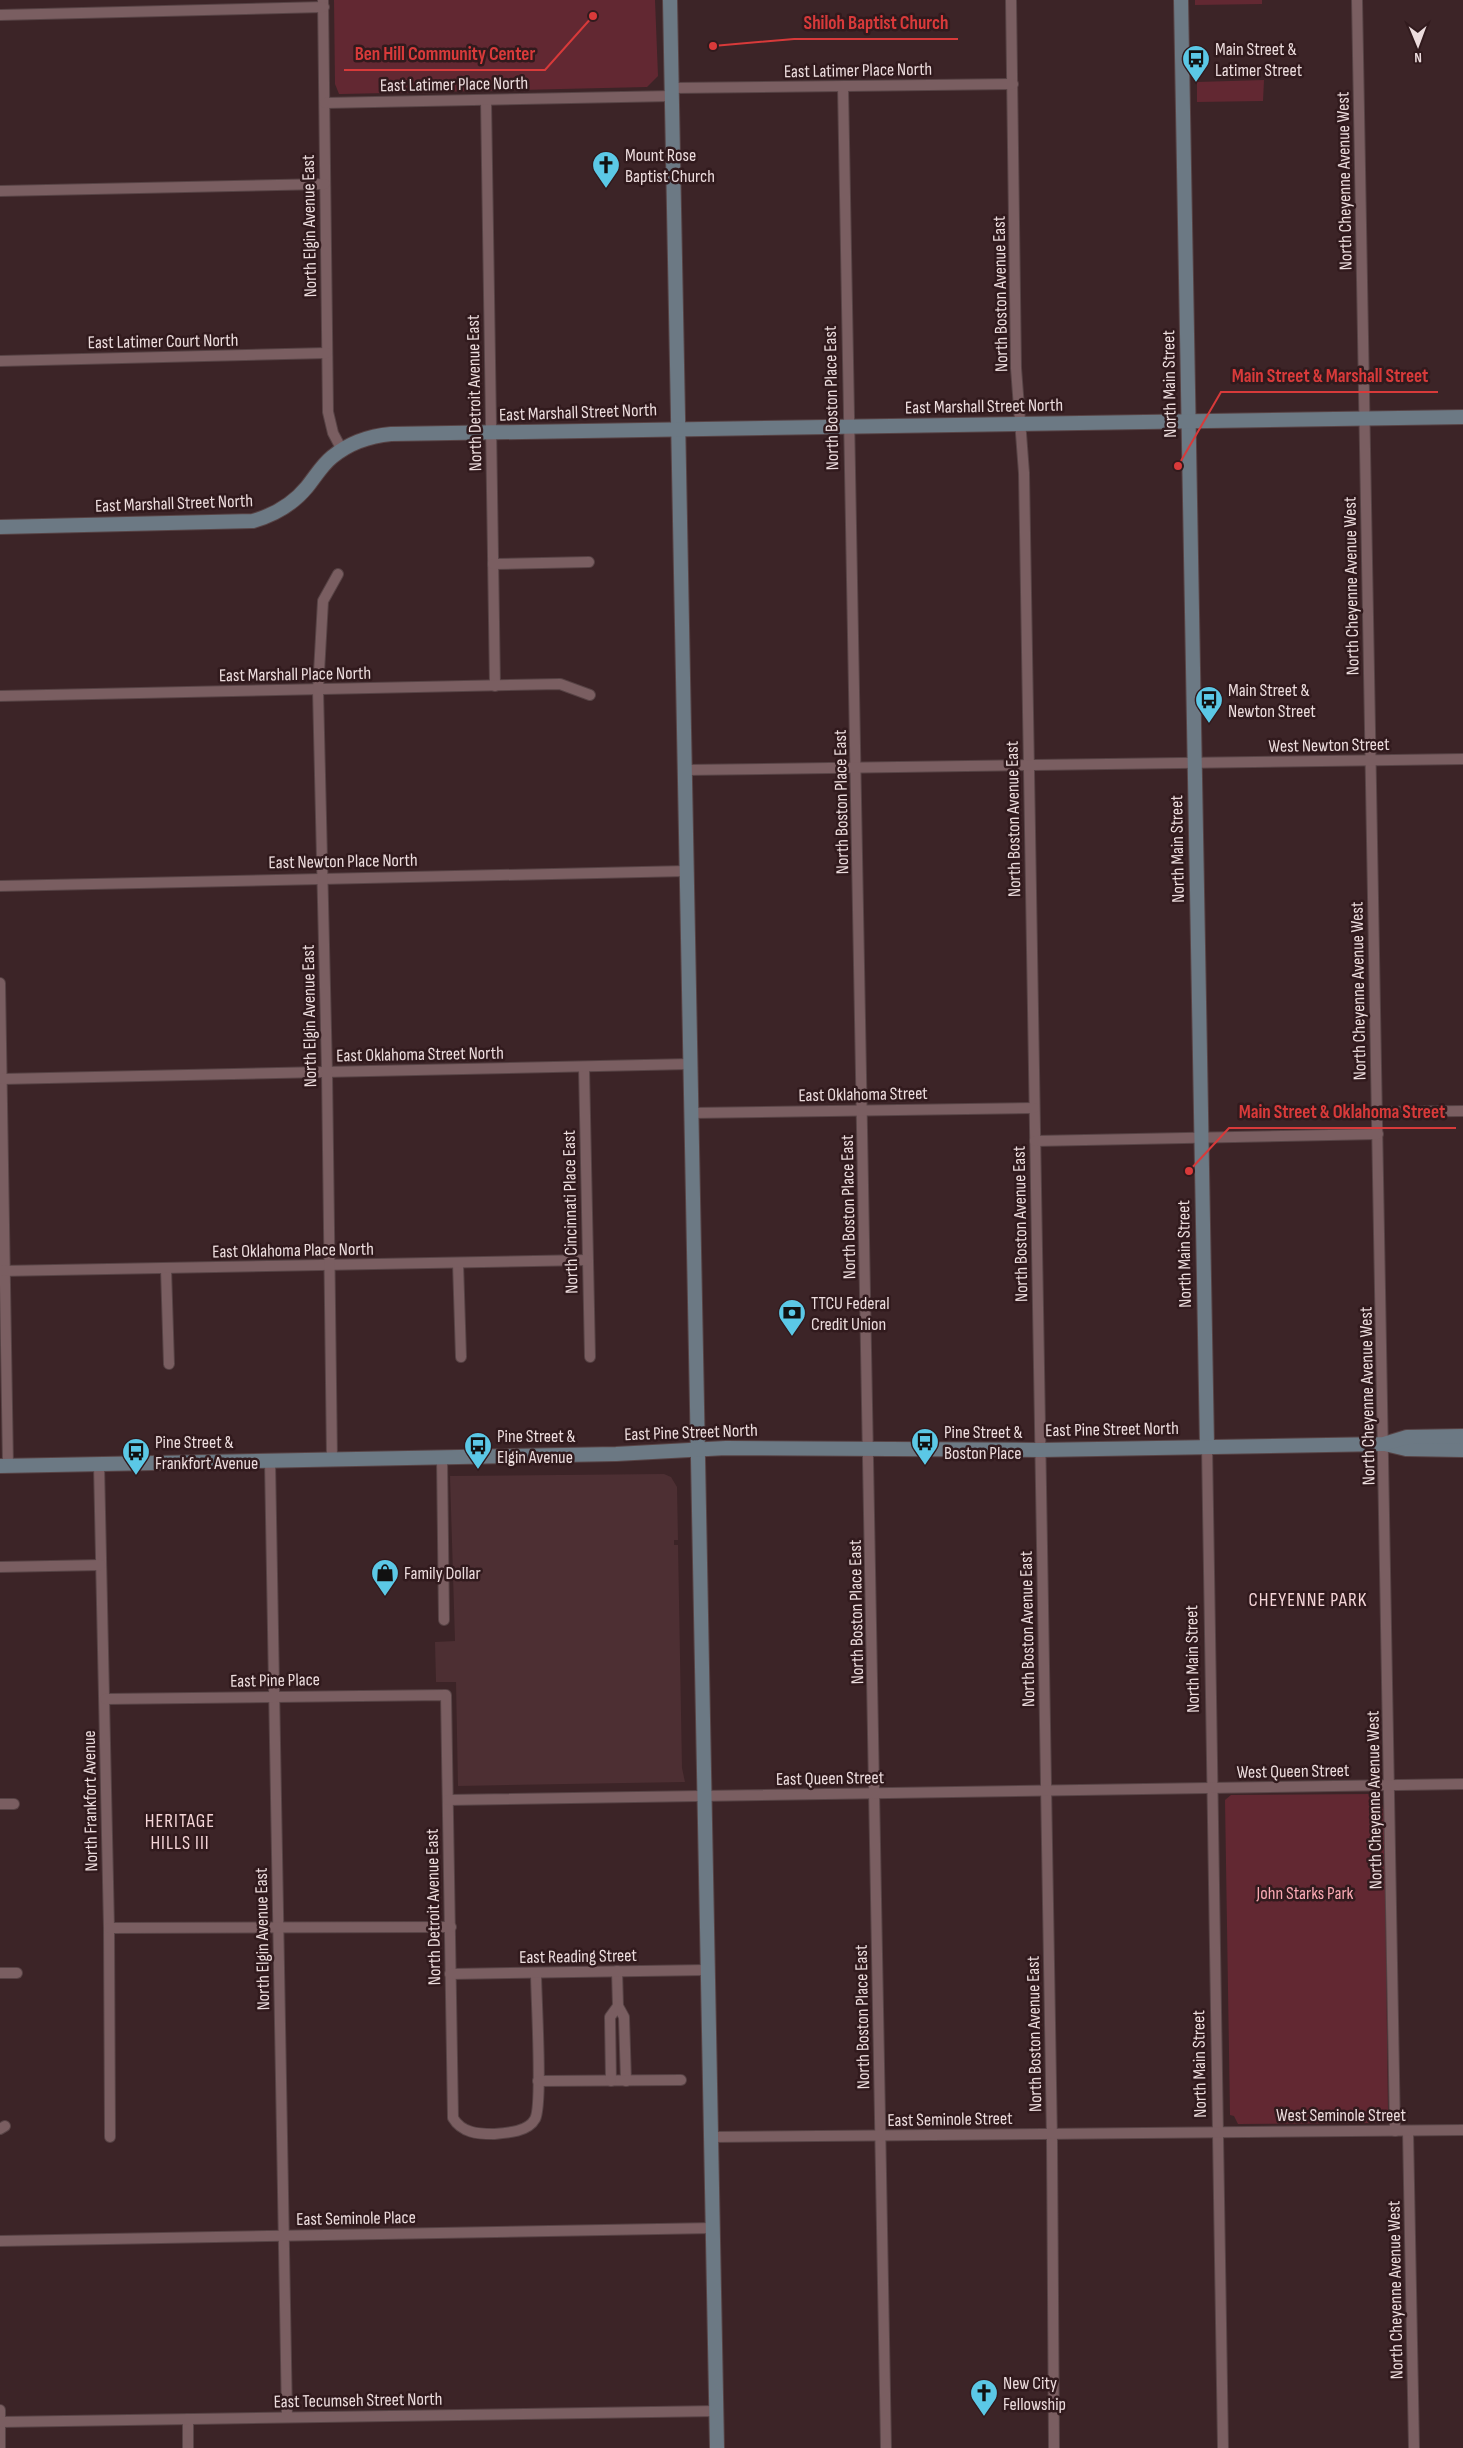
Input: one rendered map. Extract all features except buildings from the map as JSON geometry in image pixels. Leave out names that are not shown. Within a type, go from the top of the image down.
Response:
[{"type":"street","points":[[670,0],[690,1064],[700,1450],[707,1970],[712,2137],[717,2448]]},
{"type":"street","name":"North Boston Avenue East","points":[[1011,0],[1016,368],[1024,473],[1052,2134],[1054,2448]]},
{"type":"street","name":"North Main Street","points":[[1181,0],[1214,1789],[1223,2448]]},
{"type":"street","name":"North Cheyenne Avenue West","points":[[1357,0],[1395,2131]]},
{"type":"street","points":[[0,15],[323,4]]},
{"type":"street","name":"North Elgin Avenue East","points":[[323,4],[328,412],[334,433],[342,450]]},
{"type":"street","name":"East Latimer Place North","points":[[325,103],[486,100],[843,86],[1013,84]]},
{"type":"street","name":"North Boston Place East","points":[[843,86],[848,427],[857,768],[886,2448]]},
{"type":"street","name":"North Detroit Avenue East","points":[[486,100],[495,686]]},
{"type":"street","points":[[0,191],[325,184]]},
{"type":"street","name":"East Latimer Court North","points":[[0,361],[327,353]]},
{"type":"street","name":"East Marshall Street North","points":[[0,527],[253,521],[276,512],[294,500],[330,458],[357,442],[380,435],[1463,417]]},
{"type":"street","points":[[493,564],[589,562]]},
{"type":"street","name":"North Elgin Avenue East","points":[[332,1460],[327,1072],[318,690],[323,601],[338,574]]},
{"type":"street","name":"East Marshall Place North","points":[[0,696],[560,684],[590,695]]},
{"type":"street","name":"West Newton Street","points":[[685,770],[1463,758]]},
{"type":"street","name":"East Newton Place North","points":[[0,886],[322,877],[687,871]]},
{"type":"street","points":[[0,983],[4,1466]]},
{"type":"street","name":"East Oklahoma Street North","points":[[2,1079],[690,1064]]},
{"type":"street","name":"North Cincinnati Place East","points":[[584,1067],[590,1357]]},
{"type":"street","name":"East Oklahoma Street","points":[[692,1113],[1034,1108]]},
{"type":"street","points":[[1377,1112],[1463,1111]]},
{"type":"street","points":[[1035,1141],[1378,1134]]},
{"type":"street","name":"East Oklahoma Place North","points":[[2,1271],[587,1260]]},
{"type":"street","points":[[458,1263],[461,1357]]},
{"type":"street","points":[[166,1268],[169,1364]]},
{"type":"street","name":"East Pine Street North","points":[[1384,1444],[1406,1437],[1463,1436]]},
{"type":"street","name":"East Pine Street North","points":[[4,1466],[442,1458],[700,1450],[869,1448],[1040,1450],[1384,1444],[1406,1449],[1463,1450]]},
{"type":"street","points":[[442,1458],[444,1620]]},
{"type":"street","name":"North Elgin Avenue East","points":[[270,1461],[287,2417]]},
{"type":"street","name":"North Frankfort Avenue","points":[[99,1465],[109,1928],[110,2137]]},
{"type":"street","points":[[0,1567],[101,1565]]},
{"type":"street","name":"North Detroit Avenue East","points":[[446,1695],[453,2118],[465,2130],[481,2134],[526,2128],[536,2117],[538,2081]]},
{"type":"street","name":"East Pine Place","points":[[105,1699],[446,1695]]},
{"type":"street","name":"West Queen Street","points":[[1214,1789],[1463,1784]]},
{"type":"street","name":"East Queen Street","points":[[448,1800],[1214,1789]]},
{"type":"street","points":[[0,1804],[14,1804]]},
{"type":"street","points":[[109,1928],[278,1926],[451,1927]]},
{"type":"street","name":"East Reading Street","points":[[450,1974],[707,1970]]},
{"type":"street","points":[[617,1971],[618,2006],[624,2017],[626,2081]]},
{"type":"street","points":[[0,1973],[17,1973]]},
{"type":"street","points":[[536,1973],[538,2081],[682,2080]]},
{"type":"street","points":[[611,2081],[610,2017],[618,2006]]},
{"type":"street","name":"West Seminole Street","points":[[1219,2131],[1463,2130]]},
{"type":"street","name":"East Seminole Street","points":[[712,2137],[1219,2131]]},
{"type":"street","name":"North Cheyenne Avenue West","points":[[1408,2131],[1414,2448]]},
{"type":"street","name":"East Seminole Place","points":[[0,2241],[713,2228]]},
{"type":"street","points":[[0,2410],[0,2448]]},
{"type":"street","name":"East Tecumseh Street North","points":[[0,2422],[717,2410]]},
{"type":"street","points":[[188,2419],[188,2448]]},
{"type":"shaded area","points":[[664,1474],[671,1477],[677,1487],[678,1540],[674,1540],[674,1545],[678,1545],[682,1768],[685,1782],[458,1786],[456,1682],[436,1682],[435,1642],[455,1641],[450,1476]]},
{"type":"green space","points":[[334,0],[655,0],[658,76],[647,87],[339,94],[335,84]]},
{"type":"green space","points":[[1195,0],[1262,0],[1262,4],[1195,5]]},
{"type":"green space","points":[[1264,80],[1263,101],[1197,102],[1197,82]]},
{"type":"green space","name":"John Starks Park","points":[[1371,1794],[1380,1799],[1384,1810],[1388,2111],[1383,2118],[1375,2123],[1238,2124],[1234,2116],[1230,2115],[1225,1800],[1231,1795]]},
{"type":"place","name":"Ben Hill Community Center","points":[[593,16]]},
{"type":"place","name":"Shiloh Baptist Church","points":[[713,46]]},
{"type":"place","name":"Main Street & Latimer Street","points":[[1196,83]]},
{"type":"place","name":"Mount Rose Baptist Church","points":[[606,189]]},
{"type":"place","name":"Main Street & Marshall Street","points":[[1178,466]]},
{"type":"place","name":"Main Street & Newton Street","points":[[1209,724]]},
{"type":"place","name":"Main Street & Oklahoma Street","points":[[1189,1171]]},
{"type":"place","name":"TTCU Federal Credit Union","points":[[792,1337]]},
{"type":"place","name":"Pine Street & Boston Place","points":[[925,1466]]},
{"type":"place","name":"Pine Street & Elgin Avenue","points":[[478,1470]]},
{"type":"place","name":"Pine Street & Frankfort Avenue","points":[[136,1476]]},
{"type":"place","name":"Family Dollar","points":[[385,1597]]},
{"type":"place","name":"New City Fellowship","points":[[984,2417]]},
{"type":"district","name":"CHEYENNE PARK","points":[[1308,1599]]},
{"type":"district","name":"HERITAGE HILLS III","points":[[180,1831]]}]
